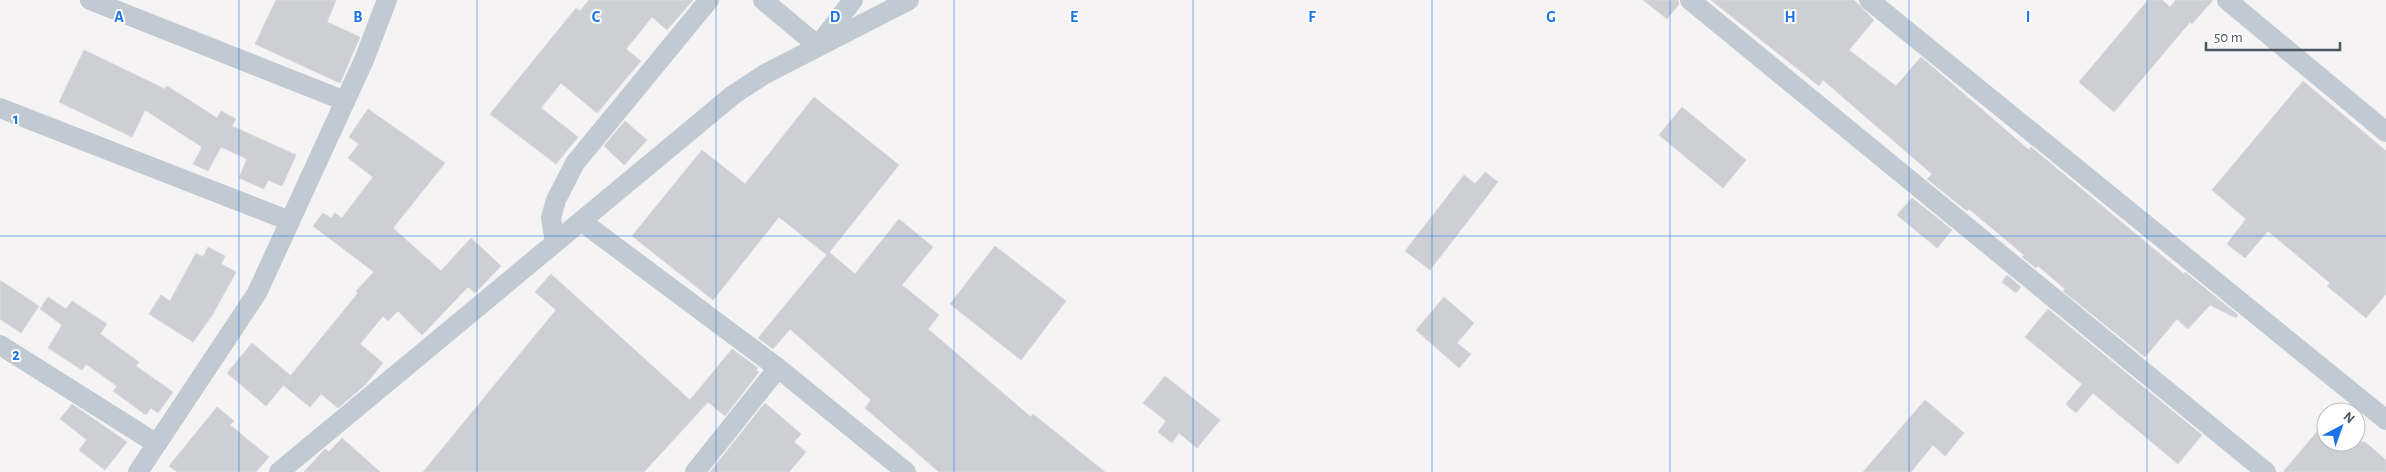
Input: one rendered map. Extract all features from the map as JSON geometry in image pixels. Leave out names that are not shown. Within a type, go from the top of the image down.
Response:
[{"type":"street","points":[[90,0],[345,101]]},
{"type":"street","points":[[138,472],[248,310],[364,60],[387,0]]},
{"type":"street","points":[[555,243],[551,218],[556,200],[574,163],[709,0]]},
{"type":"street","points":[[818,46],[853,0]]},
{"type":"street","points":[[279,472],[733,95],[765,74],[909,0]]},
{"type":"street","points":[[1690,0],[2266,472]]},
{"type":"street","points":[[1869,0],[2386,420]]},
{"type":"street","points":[[2227,0],[2386,132]]},
{"type":"street","points":[[773,3],[818,46]]},
{"type":"street","points":[[0,108],[290,221]]},
{"type":"street","points":[[581,221],[778,368],[906,472]]},
{"type":"street","points":[[0,345],[157,444]]},
{"type":"street","points":[[696,472],[778,368]]},
{"type":"building","points":[[276,0],[336,0],[327,22],[360,37],[340,83],[255,44]]},
{"type":"building","points":[[589,0],[693,0],[667,30],[652,17],[626,49],[641,61],[597,113],[561,83],[541,108],[578,137],[556,164],[490,114],[576,8],[580,11]]},
{"type":"building","points":[[1643,0],[1678,0],[1679,4],[1667,19]]},
{"type":"building","points":[[1711,0],[1854,0],[1874,20],[1849,50],[1896,86],[1921,57],[2029,150],[2031,147],[2184,274],[2185,272],[2238,315],[2236,318],[2210,305],[2188,329],[2177,319],[2145,357],[2063,291],[2065,289],[2038,266],[2036,268],[2022,257],[2024,255],[1969,209],[1967,211],[1927,179],[1932,174],[1823,80],[1819,86]]},
{"type":"building","points":[[2148,0],[2162,0],[2170,7],[2176,0],[2213,0],[2192,24],[2190,22],[2114,112],[2079,82]]},
{"type":"building","points":[[84,50],[165,89],[167,86],[217,118],[221,111],[236,119],[232,126],[296,155],[282,186],[268,180],[264,189],[239,178],[247,159],[221,147],[208,171],[193,164],[202,147],[145,110],[132,137],[59,102]]},
{"type":"building","points":[[2303,81],[2386,151],[2386,294],[2366,318],[2327,286],[2330,283],[2268,231],[2245,258],[2227,244],[2246,219],[2212,190]]},
{"type":"building","points":[[814,97],[899,165],[827,255],[779,217],[713,300],[632,236],[702,150],[745,184]]},
{"type":"building","points":[[1682,107],[1746,160],[1723,188],[1659,135]]},
{"type":"building","points":[[368,109],[445,163],[393,228],[441,271],[471,238],[501,266],[475,293],[468,287],[422,335],[398,311],[388,321],[383,316],[360,344],[383,363],[365,385],[338,408],[321,394],[310,407],[283,385],[358,293],[356,291],[374,272],[313,226],[323,213],[331,218],[335,213],[342,218],[373,177],[348,158],[359,144],[349,137]]},
{"type":"building","points":[[625,121],[647,140],[624,165],[604,146]]},
{"type":"building","points":[[1485,172],[1498,182],[1430,270],[1405,251],[1464,175],[1475,184]]},
{"type":"building","points":[[1912,198],[1952,230],[1937,248],[1897,215]]},
{"type":"building","points":[[899,219],[933,247],[902,285],[939,315],[928,329],[1031,417],[1033,414],[1105,472],[939,472],[865,408],[871,400],[790,329],[773,349],[758,338],[829,252],[855,274]]},
{"type":"building","points":[[995,246],[1066,301],[1021,360],[950,304]]},
{"type":"building","points":[[208,247],[225,256],[221,264],[236,272],[213,314],[193,342],[149,314],[161,295],[170,301],[196,253],[203,257]]},
{"type":"building","points":[[551,274],[690,400],[732,349],[758,368],[756,370],[759,372],[725,416],[708,402],[644,472],[423,472],[556,310],[535,292]]},
{"type":"building","points":[[2007,275],[2021,287],[2016,293],[2002,282]]},
{"type":"building","points":[[0,280],[39,306],[21,333],[0,319]]},
{"type":"building","points":[[48,297],[66,309],[72,301],[107,324],[100,334],[139,362],[136,366],[173,392],[158,413],[151,408],[146,415],[113,391],[117,386],[86,364],[82,370],[48,348],[62,325],[40,309]]},
{"type":"building","points":[[1444,297],[1474,323],[1457,343],[1471,354],[1459,368],[1416,330]]},
{"type":"building","points":[[2048,309],[2202,435],[2178,464],[2093,393],[2076,413],[2066,404],[2082,384],[2025,337]]},
{"type":"building","points":[[252,343],[291,376],[266,406],[227,373]]},
{"type":"building","points":[[1165,376],[1220,420],[1197,448],[1179,433],[1172,443],[1158,432],[1166,421],[1143,403]]},
{"type":"building","points":[[1925,400],[1964,433],[1945,456],[1933,445],[1911,472],[1863,472]]},
{"type":"building","points":[[765,403],[801,434],[794,442],[806,452],[789,472],[710,472]]},
{"type":"building","points":[[72,404],[127,442],[105,470],[79,450],[87,440],[60,419]]},
{"type":"building","points":[[217,407],[234,421],[230,425],[269,457],[256,472],[177,472],[169,466]]},
{"type":"building","points":[[2316,433],[2316,452],[2366,452],[2366,443],[2386,460],[2386,472],[2283,472]]},
{"type":"building","points":[[342,438],[380,472],[304,472],[325,449],[329,452]]}]
